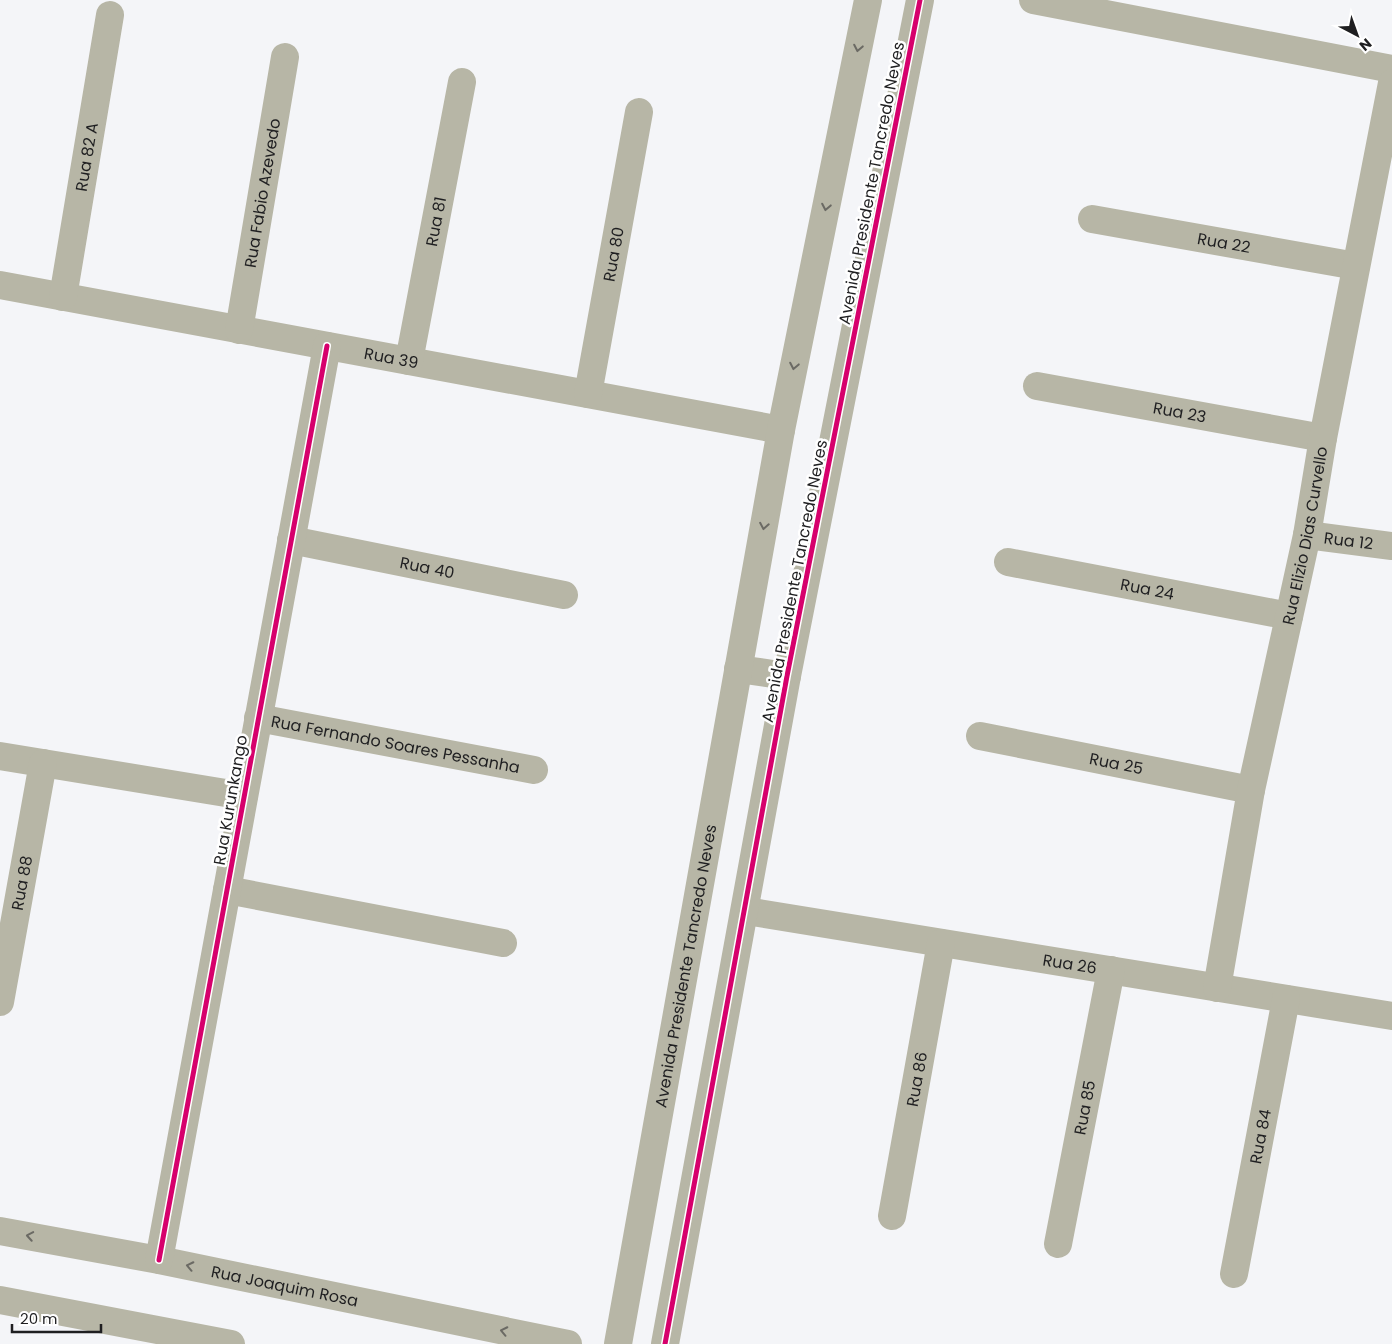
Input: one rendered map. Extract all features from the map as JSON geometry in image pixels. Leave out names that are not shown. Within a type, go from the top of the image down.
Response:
[{"type":"street","name":"Avenida Presidente Tancredo Neves","points":[[618,1344],[781,430],[868,0]]},
{"type":"street","name":"Avenida Presidente Tancredo Neves","points":[[665,1344],[788,676],[920,0]]},
{"type":"street","points":[[1033,0],[1392,68]]},
{"type":"street","name":"Rua 82 A","points":[[63,297],[110,15]]},
{"type":"street","name":"Rua Fabio Azevedo","points":[[239,330],[285,57]]},
{"type":"street","name":"Rua 81","points":[[409,361],[462,82]]},
{"type":"street","name":"Rua Elizio Dias Curvello","points":[[1217,988],[1251,790],[1307,534],[1323,438],[1392,83]]},
{"type":"street","name":"Rua 80","points":[[588,394],[639,112]]},
{"type":"street","name":"Rua 22","points":[[1092,219],[1356,266]]},
{"type":"street","name":"Rua 39","points":[[0,285],[781,430]]},
{"type":"street","name":"Rua Kurunkango","points":[[159,1260],[327,346]]},
{"type":"street","name":"Rua 23","points":[[1037,386],[1323,438]]},
{"type":"street","name":"Rua 12","points":[[1307,534],[1392,546]]},
{"type":"street","name":"Rua 40","points":[[291,540],[564,595]]},
{"type":"street","name":"Rua 24","points":[[1008,562],[1289,616]]},
{"type":"street","points":[[738,669],[788,676]]},
{"type":"street","name":"Rua Fernando Soares Pessanha","points":[[258,718],[534,770]]},
{"type":"street","name":"Rua 25","points":[[980,736],[1251,790]]},
{"type":"street","points":[[0,756],[244,796]]},
{"type":"street","name":"Rua 88","points":[[0,1002],[43,763]]},
{"type":"street","points":[[227,890],[503,943]]},
{"type":"street","name":"Rua 26","points":[[746,911],[1392,1016]]},
{"type":"street","name":"Rua 86","points":[[892,1216],[941,943]]},
{"type":"street","name":"Rua 85","points":[[1058,1244],[1111,970]]},
{"type":"street","name":"Rua 84","points":[[1234,1274],[1286,999]]},
{"type":"street","name":"Rua Joaquim Rosa","points":[[0,1231],[159,1260],[568,1344]]},
{"type":"street","points":[[0,1300],[231,1344]]},
{"type":"cycle path","points":[[665,1344],[787,676],[920,0]]},
{"type":"cycle path","points":[[159,1260],[327,346]]}]
